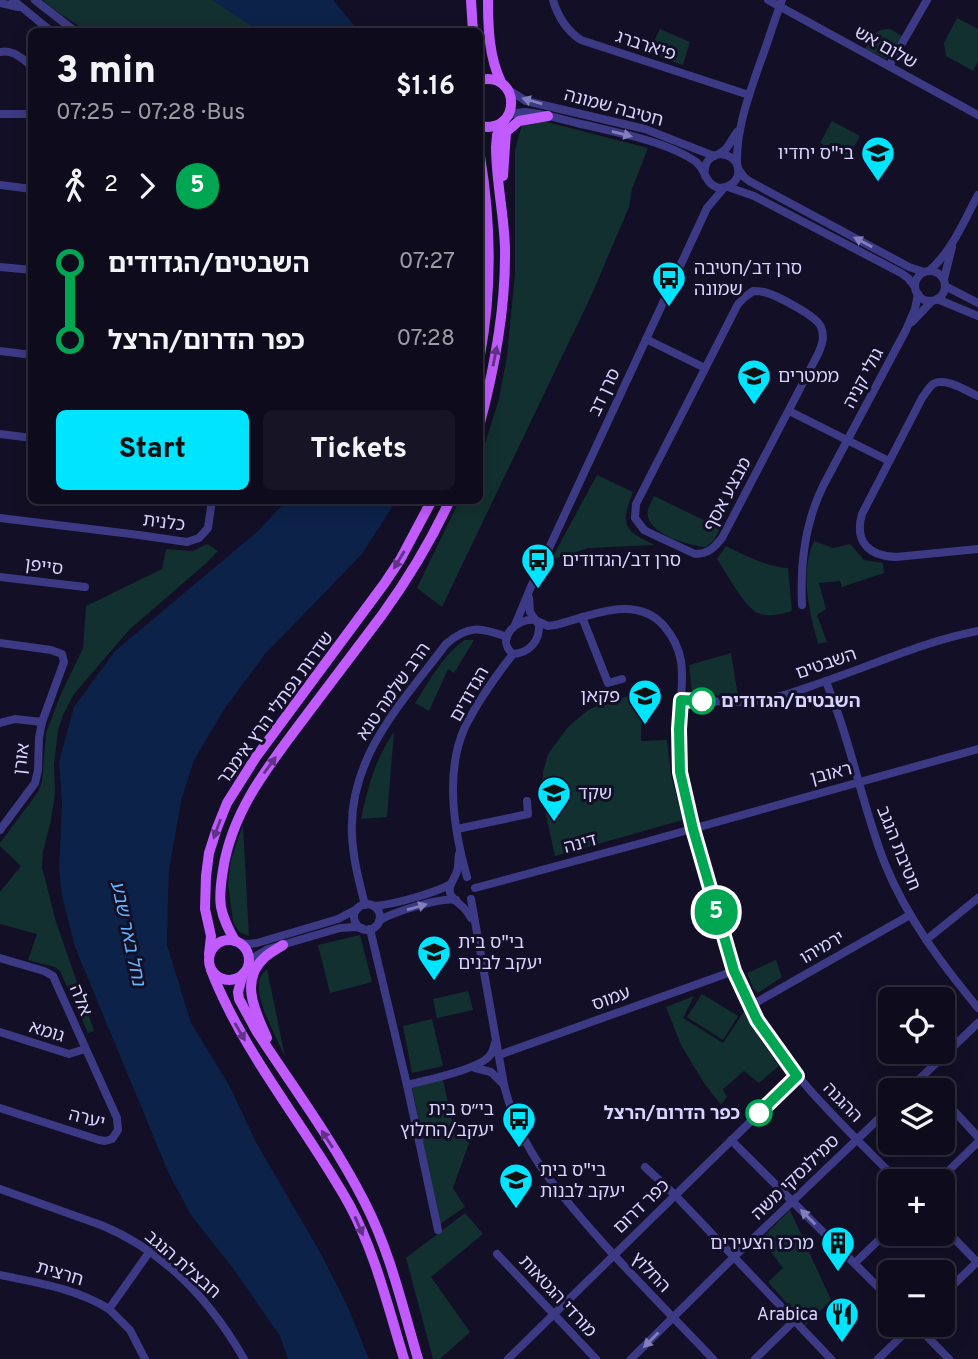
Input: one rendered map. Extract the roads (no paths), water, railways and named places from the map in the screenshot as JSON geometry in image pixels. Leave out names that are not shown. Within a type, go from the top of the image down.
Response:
[{"type":"main road","points":[[471,0],[471,28]]},
{"type":"main road","points":[[483,410],[501,314],[505,248],[497,135],[512,102],[495,69],[488,0]]},
{"type":"main road","points":[[483,79],[488,78],[504,86]]},
{"type":"main road","points":[[502,211],[506,132],[519,121],[548,116]]},
{"type":"main road","points":[[483,126],[490,127],[505,119]]},
{"type":"main road","points":[[483,187],[489,248],[483,334]]},
{"type":"main road","name":"שדרות נפתלי הרץ אימבר","points":[[209,954],[211,936],[205,909],[206,876],[213,841],[228,803],[256,757],[384,584],[430,504]]},
{"type":"main road","name":"שדרות נפתלי הרץ אימבר","points":[[237,942],[224,918],[221,878],[232,833],[242,810],[269,766],[397,593],[448,504]]},
{"type":"main road","points":[[404,1359],[374,1261],[350,1207],[223,1003],[208,960],[209,954],[223,941],[237,942],[246,950],[249,960],[238,992],[239,999],[257,1032],[364,1200],[388,1256],[418,1359]]},
{"type":"main road","points":[[278,1064],[257,1015],[251,982],[263,958],[283,945]]},
{"type":"main road","points":[[211,971],[226,981],[239,978],[246,970]]},
{"type":"street","points":[[13,0],[47,28]]},
{"type":"street","points":[[35,0],[71,28]]},
{"type":"street","name":"פיארברג","points":[[553,0],[566,28],[581,40],[749,95]]},
{"type":"street","name":"שלום אש","points":[[768,0],[781,4],[978,115]]},
{"type":"street","points":[[889,66],[927,0]]},
{"type":"street","points":[[0,3],[24,9]]},
{"type":"street","points":[[726,188],[737,177],[741,124],[781,4]]},
{"type":"street","points":[[0,52],[13,52],[28,63]]},
{"type":"street","name":"חטיבה שמונה","points":[[504,86],[526,101],[645,129],[717,155]]},
{"type":"street","name":"חטיבה שמונה","points":[[505,119],[522,112],[548,116],[655,143],[696,162],[702,167],[706,178]]},
{"type":"street","points":[[0,114],[28,114]]},
{"type":"street","points":[[741,124],[726,149],[706,164],[706,178],[715,187],[754,196],[901,273],[924,300],[934,300],[978,316]]},
{"type":"street","points":[[717,155],[728,155],[749,181],[909,267],[936,272],[945,283],[978,303]]},
{"type":"street","name":"סרן דב","points":[[515,625],[708,208],[710,198],[706,178]]},
{"type":"street","points":[[0,185],[28,188]]},
{"type":"street","name":"סרן דב","points":[[708,208],[726,188]]},
{"type":"street","points":[[916,291],[918,276],[937,264],[957,235],[978,195]]},
{"type":"street","points":[[934,300],[943,294],[949,258],[957,235]]},
{"type":"street","points":[[0,267],[28,270]]},
{"type":"street","name":"מבצע אסף","points":[[753,291],[771,295],[813,316],[820,323],[823,337],[818,354],[789,411],[722,538],[710,551],[695,554],[644,530],[635,518],[638,498],[738,304],[753,291]]},
{"type":"street","name":"גולי קניה","points":[[847,440],[906,330],[915,309],[916,291]]},
{"type":"street","name":"גולי קניה","points":[[906,330],[934,300]]},
{"type":"street","points":[[646,339],[705,368]]},
{"type":"street","points":[[0,351],[28,354]]},
{"type":"street","points":[[978,396],[956,385],[933,385],[922,398],[862,514],[859,532],[866,547],[883,557],[978,549]]},
{"type":"street","points":[[789,411],[889,461]]},
{"type":"street","points":[[0,434],[28,438]]},
{"type":"street","points":[[802,605],[802,564],[813,509],[847,440]]},
{"type":"street","name":"כלנית","points":[[0,517],[187,542],[199,538],[208,528],[211,504]]},
{"type":"street","name":"סייפן","points":[[0,577],[85,587]]},
{"type":"street","points":[[530,589],[528,604],[530,612],[536,621],[539,631],[537,638],[524,652],[510,653],[506,645],[507,637],[515,625],[526,619],[536,621]]},
{"type":"street","name":"ההגנה","points":[[536,621],[548,626],[606,610],[625,609],[641,612],[657,620],[670,635],[681,657],[683,672],[679,729],[680,772],[693,829],[734,971],[766,1033],[797,1076],[886,1169]]},
{"type":"street","points":[[582,617],[608,683],[622,679]]},
{"type":"street","name":"ההגנה","points":[[537,638],[561,624]]},
{"type":"street","name":"הרב שלמה טנא","points":[[361,907],[352,817],[360,773],[373,744],[446,645],[457,635],[478,629],[507,637]]},
{"type":"street","name":"השבטים","points":[[681,700],[761,700],[826,681],[923,645],[978,631]]},
{"type":"street","name":"אורן","points":[[0,643],[51,650],[63,657],[63,667],[42,722],[35,783],[0,830]]},
{"type":"street","name":"הגדודים","points":[[452,882],[458,865],[454,782],[459,747],[464,729],[475,709],[513,654]]},
{"type":"street","name":"חטיבת הנגב","points":[[826,681],[885,864],[910,915],[926,940],[978,1007]]},
{"type":"street","points":[[0,723],[15,719],[42,722]]},
{"type":"street","name":"ראובן","points":[[693,829],[978,749]]},
{"type":"street","points":[[458,833],[528,814],[527,801]]},
{"type":"street","name":"דינה","points":[[475,888],[693,829]]},
{"type":"street","name":"הגדודים","points":[[458,833],[467,877]]},
{"type":"street","points":[[237,942],[257,943],[338,919],[361,907],[385,905],[440,890],[460,877],[467,877],[475,888],[471,898],[465,902],[443,900],[392,914],[379,921],[376,926],[366,929],[340,928],[262,951],[251,959],[246,970]]},
{"type":"street","points":[[452,882],[451,895],[468,912],[475,924]]},
{"type":"street","points":[[471,898],[499,1055]]},
{"type":"street","points":[[926,940],[978,898]]},
{"type":"street","points":[[374,906],[379,913],[379,921]]},
{"type":"street","points":[[361,907],[355,920],[366,929],[407,1084],[438,1230]]},
{"type":"street","name":"ירמיהו","points":[[750,1006],[910,915]]},
{"type":"street","name":"אלה","points":[[0,958],[53,976],[85,1049]]},
{"type":"street","name":"עמוס","points":[[499,1055],[734,971]]},
{"type":"street","points":[[923,1076],[978,1023]]},
{"type":"street","name":"גומא","points":[[0,1032],[69,1054],[85,1049]]},
{"type":"street","points":[[407,1084],[485,1061],[495,1046],[494,1033]]},
{"type":"street","name":"יערה","points":[[0,1108],[99,1140],[113,1139],[118,1130],[117,1118],[85,1049]]},
{"type":"street","name":"החלוץ","points":[[499,1055],[514,1121],[535,1161],[557,1191],[614,1255],[713,1359]]},
{"type":"street","points":[[472,1067],[492,1072],[504,1085]]},
{"type":"street","name":"כפר דרום","points":[[508,1359],[797,1076]]},
{"type":"street","points":[[955,1112],[978,1137]]},
{"type":"street","name":"סמילנסקי משה","points":[[631,1359],[878,1119]]},
{"type":"street","points":[[731,1140],[878,1287]]},
{"type":"street","points":[[950,1169],[978,1142]]},
{"type":"street","points":[[645,1167],[831,1359]]},
{"type":"street","name":"חבצלת הנגב","points":[[0,1189],[102,1225],[150,1251],[202,1297],[244,1359]]},
{"type":"street","points":[[955,1239],[978,1262],[955,1284]]},
{"type":"street","points":[[855,1264],[878,1241]]},
{"type":"street","points":[[109,1309],[150,1251]]},
{"type":"street","name":"מורדי הגטאות","points":[[497,1254],[596,1359]]},
{"type":"street","name":"חרצית","points":[[0,1275],[43,1283],[98,1302],[130,1330],[145,1359]]},
{"type":"street","points":[[755,1359],[794,1321]]},
{"type":"street","points":[[878,1359],[901,1337]]},
{"type":"street","points":[[926,1337],[949,1359]]},
{"type":"water","points":[[212,0],[333,0],[356,28],[252,28]]},
{"type":"water","name":"נחל באר שבע","points":[[283,504],[394,504],[362,554],[266,653],[225,708],[194,760],[181,801],[169,870],[167,945],[191,1023],[229,1085],[257,1144],[321,1254],[347,1305],[369,1359],[288,1359],[280,1336],[235,1271],[191,1215],[169,1174],[75,947],[62,896],[59,868],[62,804],[59,762],[74,707],[115,651],[258,531]]},
{"type":"place","name":"בי\"ס יחדיו","points":[[878,183]]},
{"type":"place","name":"סרן דב/חטיבה שמונה","points":[[669,308]]},
{"type":"place","name":"ממטרים","points":[[754,406]]},
{"type":"place","name":"סרן דב/הגדודים","points":[[538,590]]},
{"type":"place","name":"השבטים/הגדודים","points":[[702,701]]},
{"type":"place","name":"פקאן","points":[[645,726]]},
{"type":"place","name":"שקד","points":[[554,823]]},
{"type":"place","name":"בי\"ס בית יעקב לבנים","points":[[434,982]]},
{"type":"place","name":"כפר הדרום/הרצל","points":[[759,1113]]},
{"type":"place","name":"בי״ס בית יעקב/החלוץ","points":[[519,1149]]},
{"type":"place","name":"בי\"ס בית יעקב לבנות","points":[[516,1210]]},
{"type":"place","name":"מרכז הצעירים","points":[[838,1273]]},
{"type":"place","name":"Arabica","points":[[842,1344]]}]
